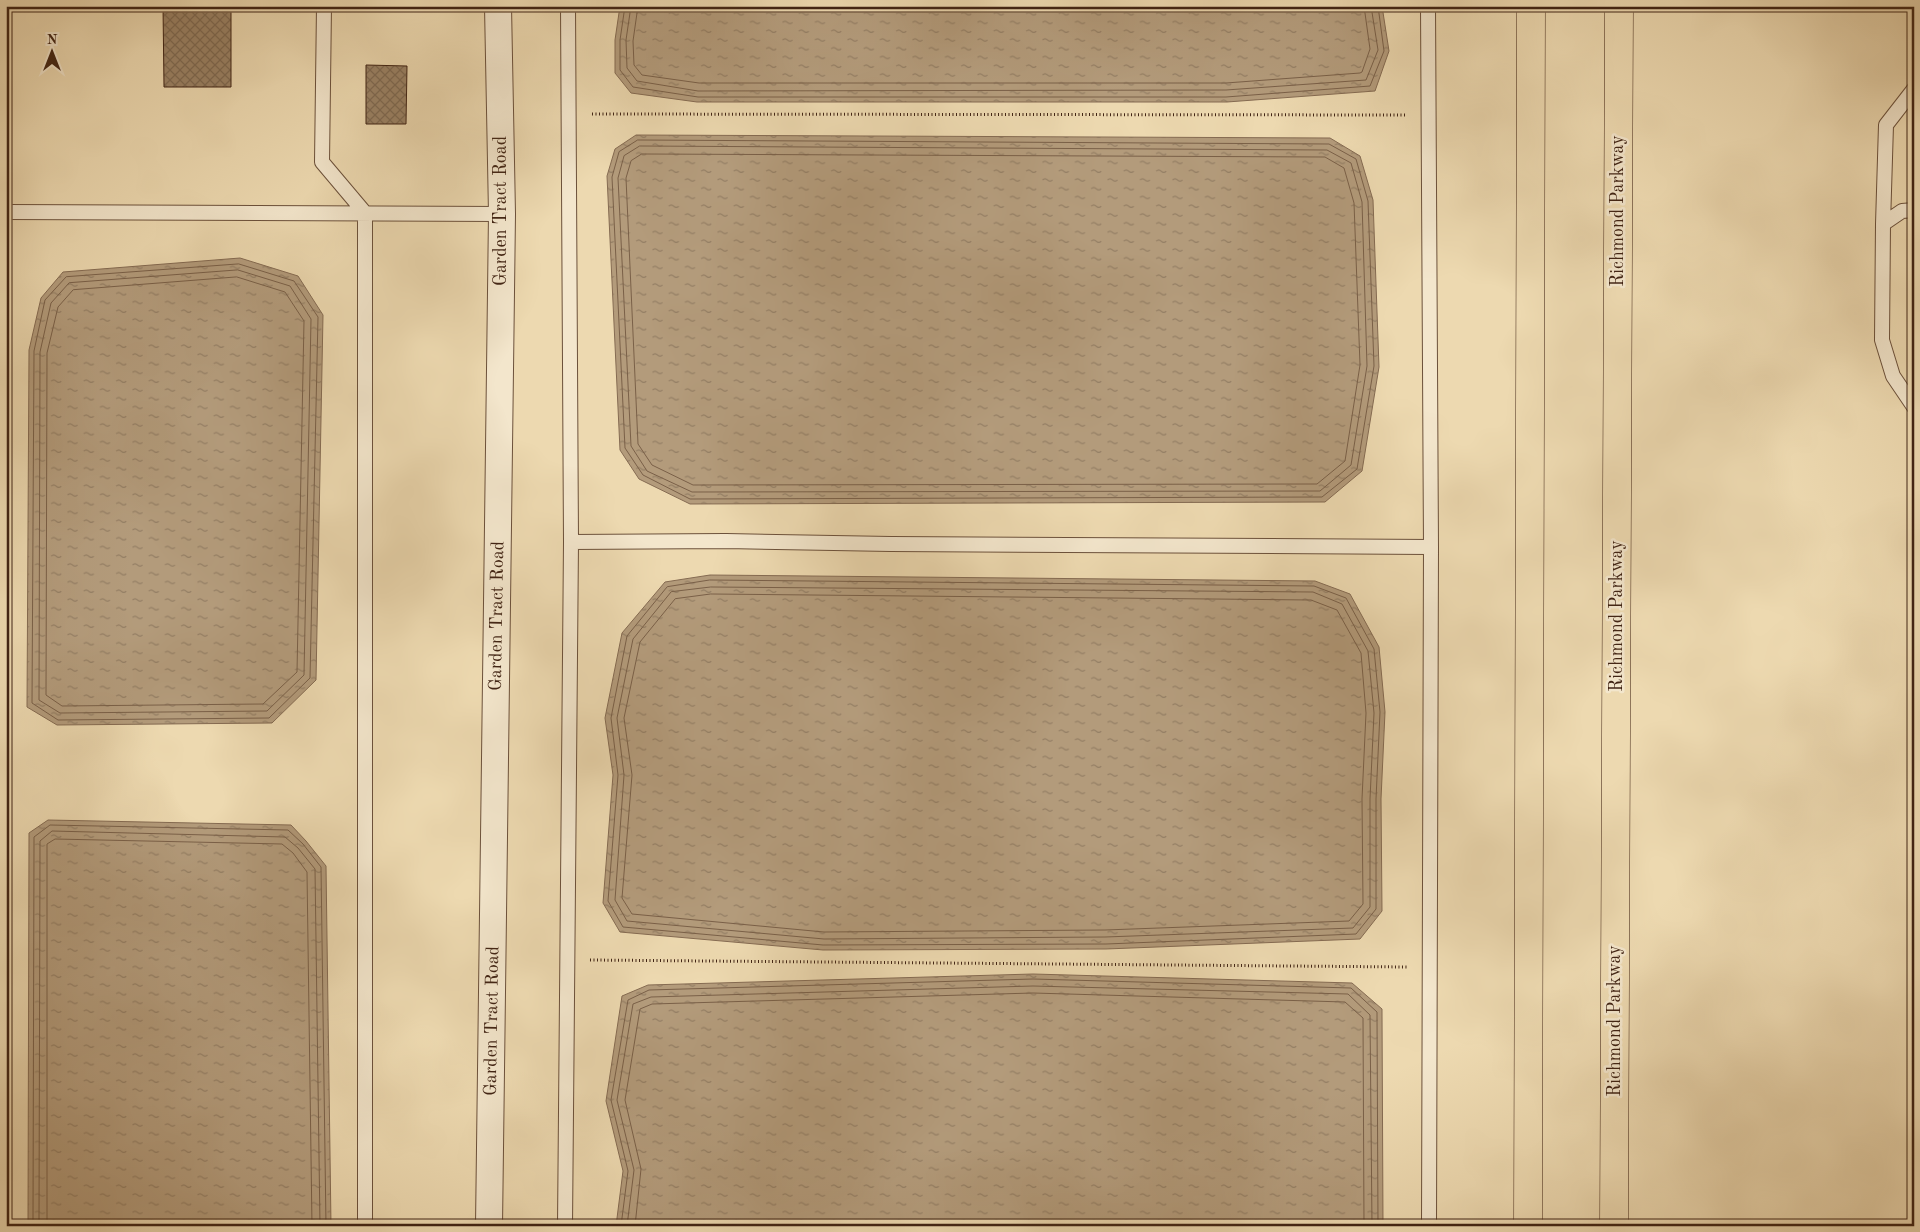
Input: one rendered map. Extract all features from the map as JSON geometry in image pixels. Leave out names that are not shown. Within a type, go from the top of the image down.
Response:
[{"type":"highway","points":[[1528,1226],[1531,6]]},
{"type":"highway","name":"Richmond Parkway","points":[[1614,1226],[1619,6]]},
{"type":"street","name":"Garden Tract Road","points":[[490,1226],[502,214],[498,6]]},
{"type":"lane","points":[[324,6],[322,162],[365,213],[365,1226]]},
{"type":"lane","points":[[565,1226],[571,542],[568,6]]},
{"type":"lane","points":[[1428,6],[1431,547],[1429,1226]]},
{"type":"lane","points":[[1914,88],[1886,125],[1882,340],[1893,376],[1914,407]]},
{"type":"lane","points":[[1883,224],[1902,211],[1914,210]]},
{"type":"lane","points":[[6,212],[502,214]]},
{"type":"lane","points":[[571,542],[726,541],[891,544],[1431,547]]},
{"type":"path","points":[[569,114],[1428,115]]},
{"type":"path","points":[[567,960],[1430,967]]},
{"type":"water","points":[[620,6],[1382,6],[1389,51],[1375,91],[1227,102],[697,102],[631,93],[615,73],[615,40]]},
{"type":"water","points":[[636,135],[1330,138],[1360,156],[1373,200],[1379,367],[1362,471],[1325,502],[690,504],[639,479],[620,450],[607,176],[615,149]]},
{"type":"water","points":[[240,258],[298,276],[323,315],[316,680],[272,723],[57,725],[27,707],[29,350],[41,298],[63,272]]},
{"type":"water","points":[[710,575],[1315,581],[1350,594],[1379,647],[1385,712],[1381,799],[1382,911],[1360,939],[1106,949],[823,950],[620,932],[603,903],[613,775],[605,718],[622,633],[665,582]]},
{"type":"water","points":[[48,820],[291,825],[326,866],[331,1226],[28,1226],[29,833]]},
{"type":"water","points":[[1033,974],[1352,983],[1382,1009],[1383,1226],[616,1226],[623,1171],[606,1101],[622,996],[648,985]]},
{"type":"building","points":[[163,6],[231,6],[231,87],[164,87]]},
{"type":"building","points":[[366,65],[407,66],[406,124],[366,124]]}]
